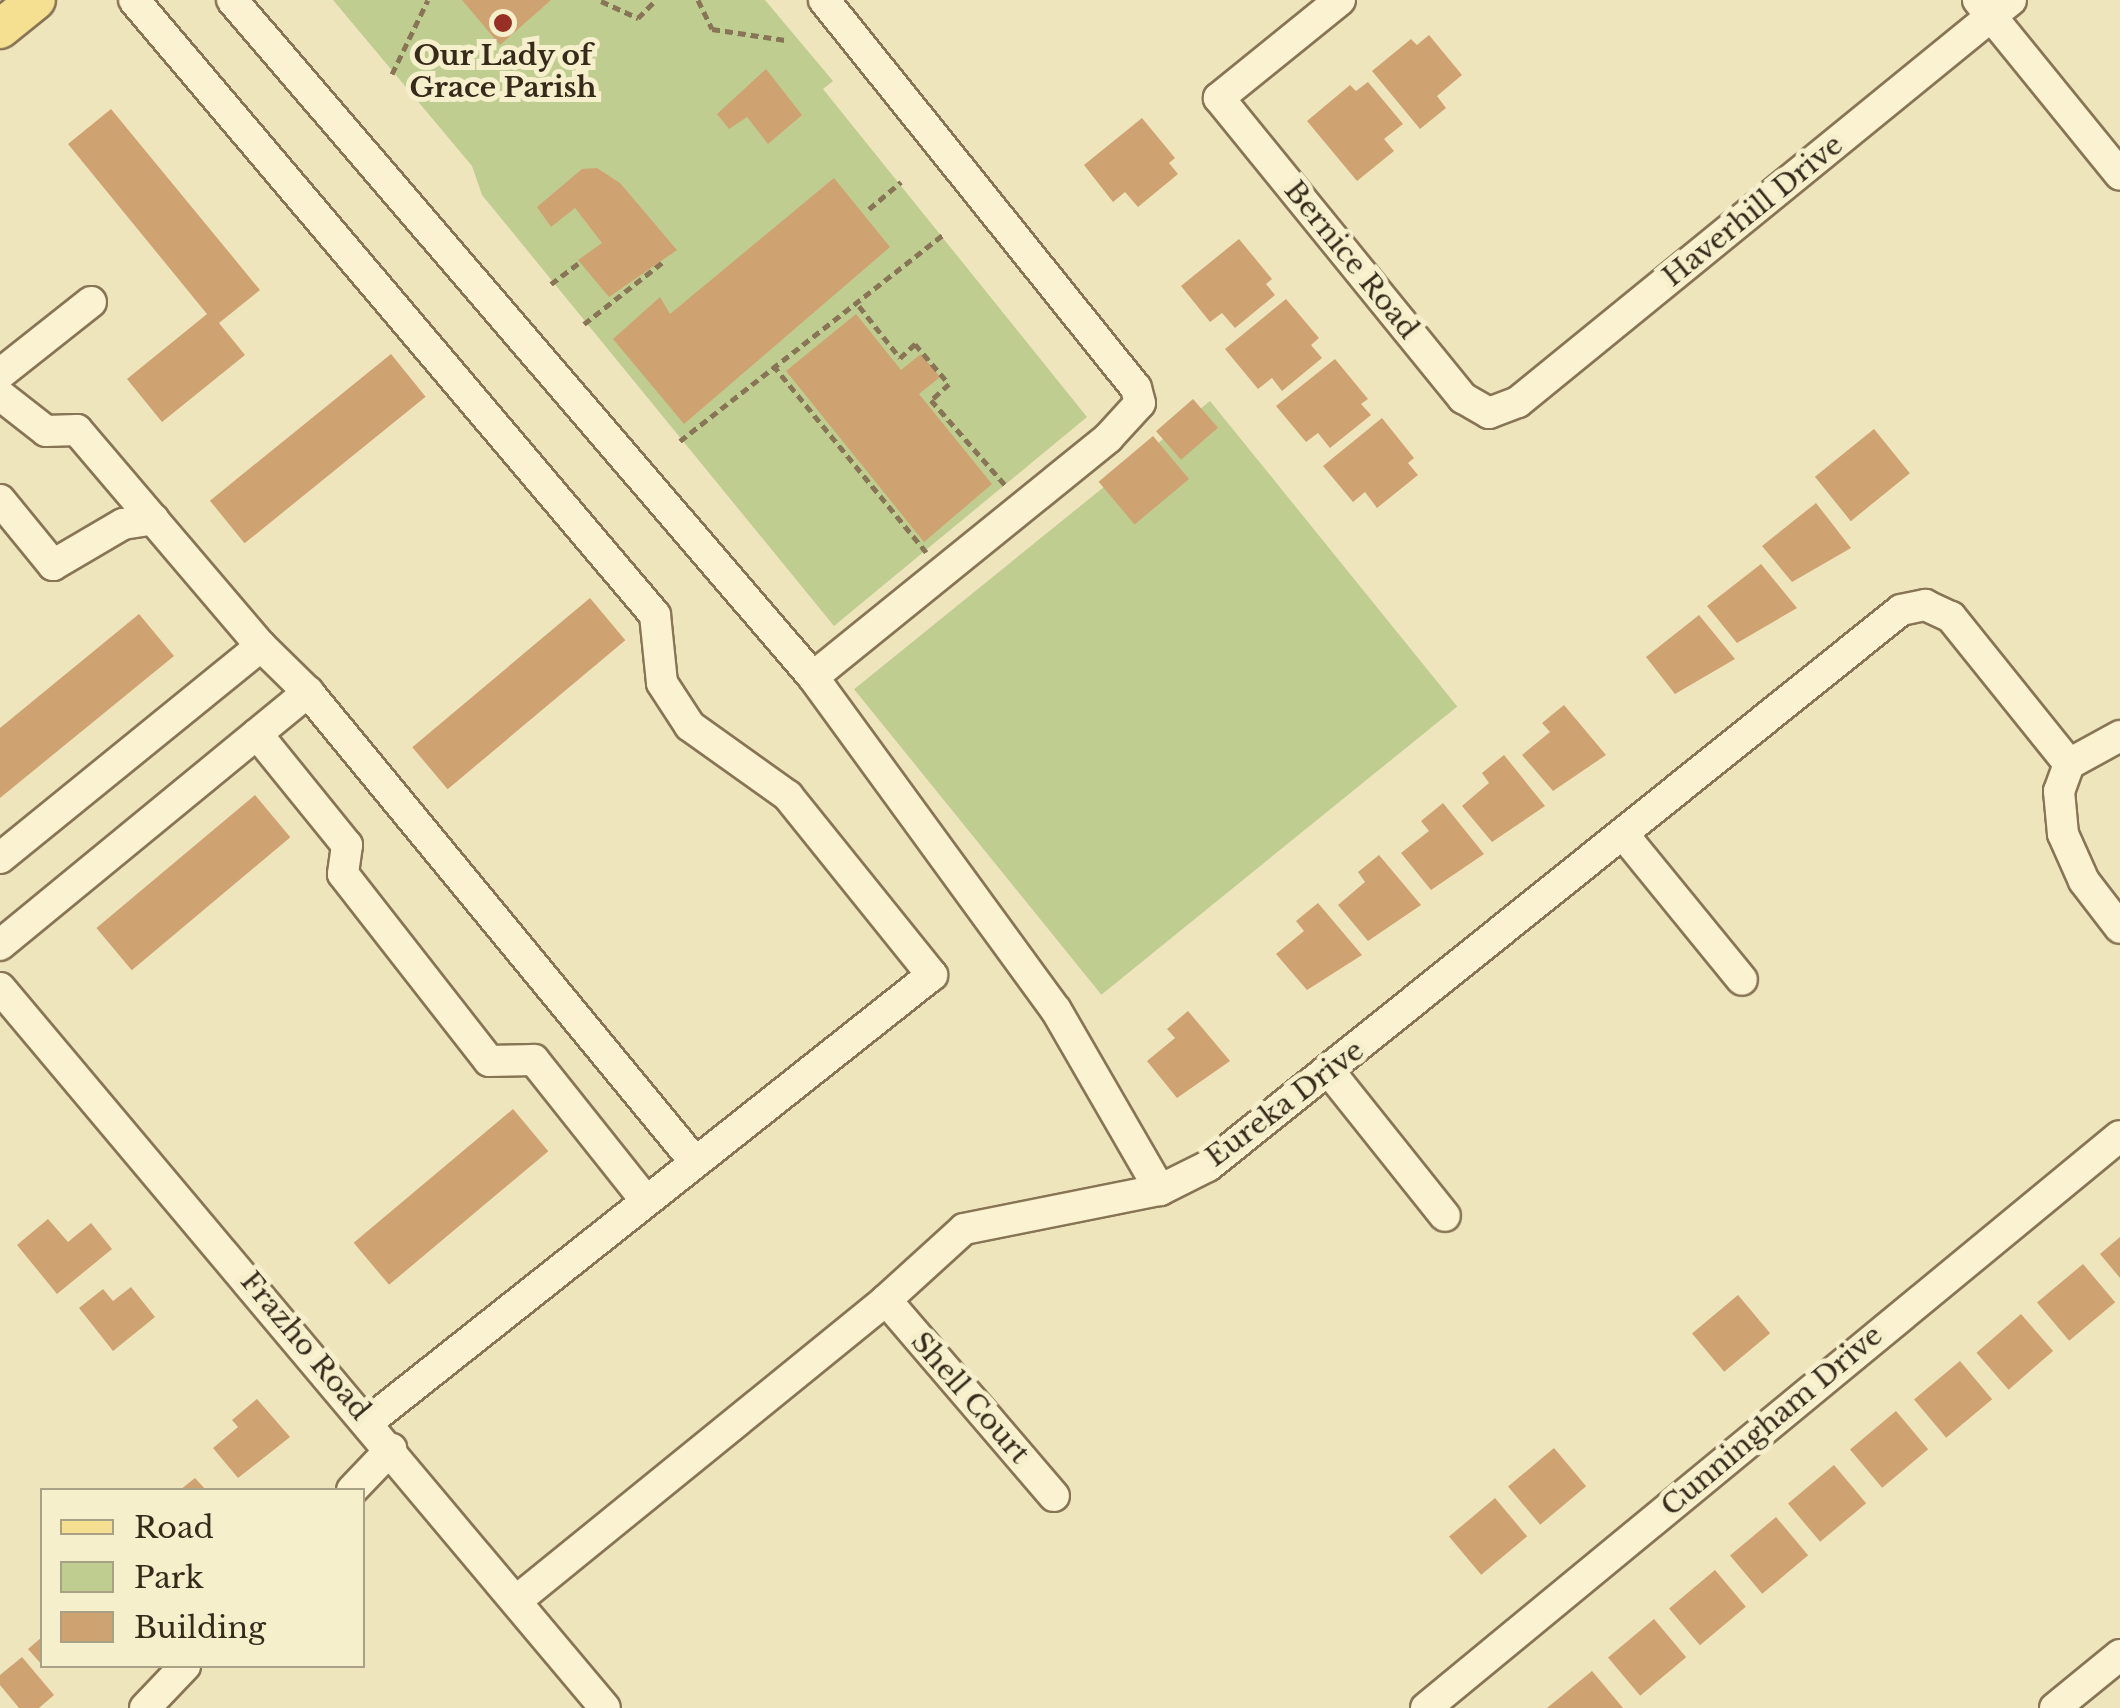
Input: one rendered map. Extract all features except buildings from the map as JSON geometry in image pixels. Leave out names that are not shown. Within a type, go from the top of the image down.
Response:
[{"type":"main road","points":[[0,30],[36,0]]},
{"type":"street","points":[[134,0],[656,615],[662,683],[690,726],[788,796],[932,976],[368,1422]]},
{"type":"street","points":[[232,0],[812,677],[1056,1010],[1160,1190]]},
{"type":"street","points":[[812,677],[1108,438],[1140,403],[1136,388],[824,0]]},
{"type":"street","name":"Bernice Road","points":[[1340,0],[1220,98],[1463,398],[1490,413]]},
{"type":"street","points":[[1994,6],[2120,175]]},
{"type":"street","name":"Haverhill Drive","points":[[1490,413],[1518,402],[1994,6]]},
{"type":"street","points":[[0,374],[90,302]]},
{"type":"street","points":[[0,395],[46,431],[77,430],[261,646],[308,692],[695,1162]]},
{"type":"street","points":[[0,500],[54,565],[123,524],[154,519]]},
{"type":"street","name":"Eureka Drive","points":[[516,1600],[886,1300],[964,1229],[1044,1208],[1160,1190],[1208,1166],[1330,1072],[1860,637],[1901,610],[1926,606],[1951,616],[2069,764]]},
{"type":"street","points":[[0,858],[261,646]]},
{"type":"street","points":[[0,945],[308,692]]},
{"type":"street","points":[[257,734],[347,845],[343,874],[489,1061],[534,1060],[646,1201]]},
{"type":"street","points":[[2120,736],[2069,764],[2059,792],[2064,834],[2084,881],[2120,928]]},
{"type":"street","points":[[1623,834],[1742,980]]},
{"type":"street","name":"Frazho Road","points":[[0,988],[392,1448],[606,1708]]},
{"type":"street","points":[[1330,1072],[1445,1216]]},
{"type":"street","name":"Cunningham Drive","points":[[1426,1708],[2120,1136]]},
{"type":"street","name":"Shell Court","points":[[886,1300],[1054,1496]]},
{"type":"street","points":[[354,1488],[392,1448]]},
{"type":"street","points":[[2056,1708],[2120,1654]]},
{"type":"street","points":[[145,1708],[183,1668]]},
{"type":"path","points":[[392,74],[428,0]]},
{"type":"path","points":[[602,1],[638,18],[656,0]]},
{"type":"path","points":[[698,0],[712,29],[786,40]]},
{"type":"path","points":[[868,210],[902,182]]},
{"type":"path","points":[[680,441],[846,306],[859,306],[944,234]]},
{"type":"path","points":[[584,324],[664,261]]},
{"type":"path","points":[[551,284],[578,264]]},
{"type":"path","points":[[859,306],[900,358],[916,344],[949,384],[932,400],[1006,486]]},
{"type":"path","points":[[772,365],[926,552]]},
{"type":"green space","points":[[333,0],[765,0],[833,81],[823,89],[1087,417],[834,626],[482,195],[472,166]]},
{"type":"green space","points":[[1210,401],[1457,706],[1101,995],[854,689]]},
{"type":"place","name":"Our Lady of Grace Parish","points":[[503,23]]}]
